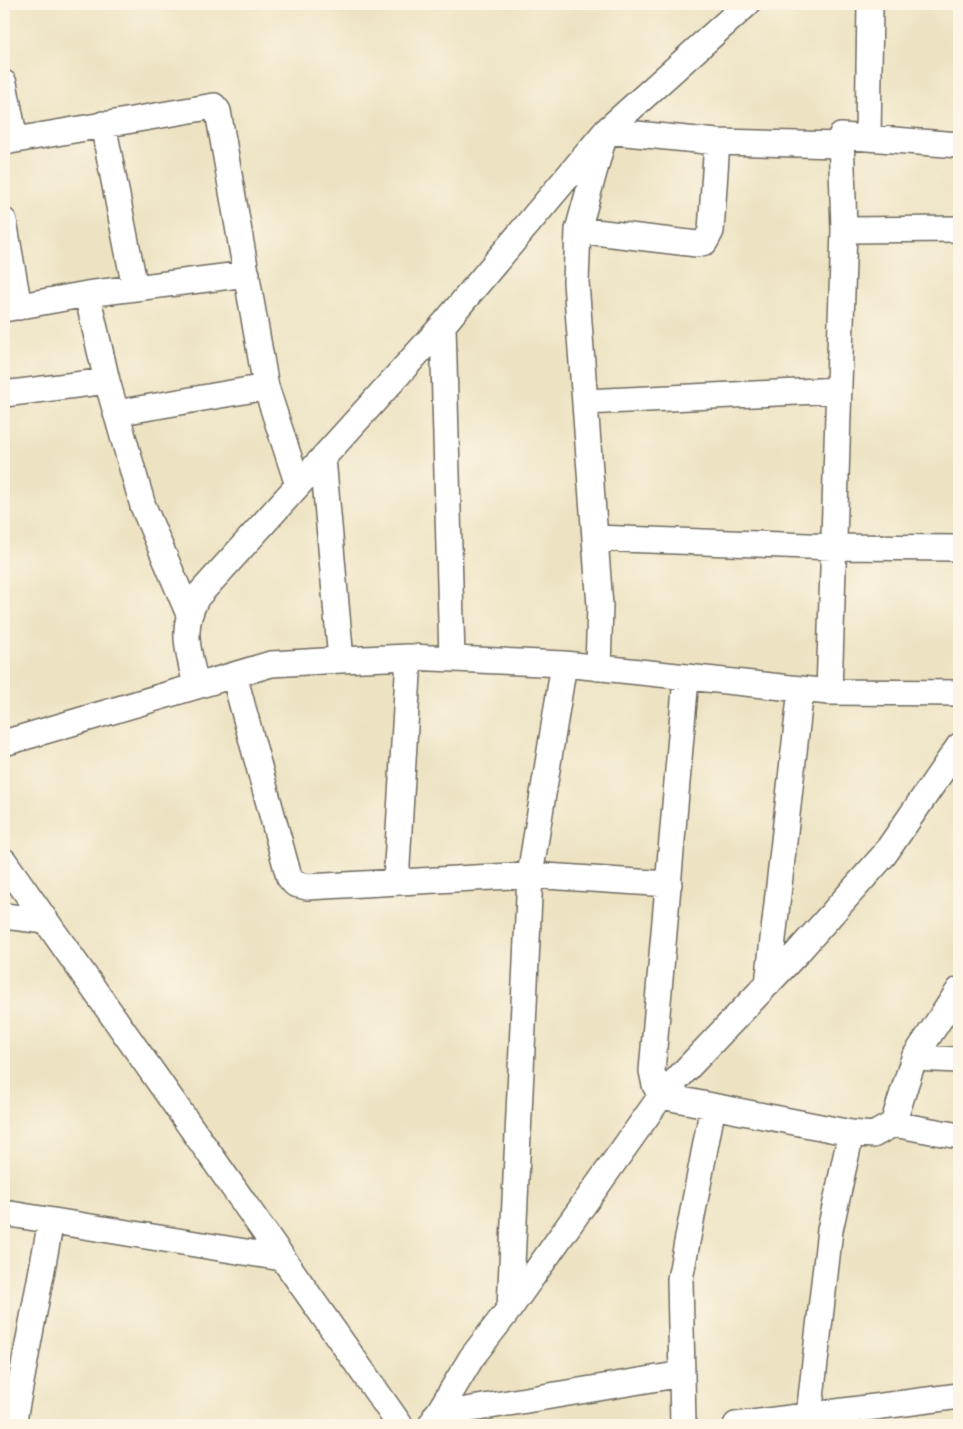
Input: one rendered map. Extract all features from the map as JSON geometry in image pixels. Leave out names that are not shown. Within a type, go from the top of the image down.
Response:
[{"type":"street","points":[[196,686],[185,629],[188,612],[197,597],[443,325],[606,131],[747,4]]},
{"type":"street","points":[[868,138],[870,4]]},
{"type":"street","points":[[4,83],[9,141],[214,106],[218,111],[266,387],[298,485]]},
{"type":"street","points":[[103,124],[135,288]]},
{"type":"street","points":[[606,131],[717,142],[841,145]]},
{"type":"street","points":[[598,668],[600,606],[576,282],[578,230],[606,131]]},
{"type":"street","points":[[829,692],[844,230],[841,136],[959,145]]},
{"type":"street","points":[[578,230],[697,244],[705,242],[710,231],[717,142]]},
{"type":"street","points":[[4,221],[11,308],[87,294],[247,274]]},
{"type":"street","points":[[844,230],[959,229]]},
{"type":"street","points":[[87,294],[106,381],[143,506],[188,612]]},
{"type":"street","points":[[443,325],[452,659]]},
{"type":"street","points":[[4,394],[106,381]]},
{"type":"street","points":[[116,414],[266,387]]},
{"type":"street","points":[[585,402],[839,390]]},
{"type":"street","points":[[323,458],[342,660]]},
{"type":"street","points":[[595,538],[834,547],[959,548]]},
{"type":"street","points":[[396,882],[408,657]]},
{"type":"street","points":[[4,743],[271,664],[342,660],[408,657],[564,664],[829,692],[959,693]]},
{"type":"street","points":[[510,1308],[530,875],[564,664]]},
{"type":"street","points":[[234,674],[289,877],[295,884],[307,887],[530,875],[669,884]]},
{"type":"street","points":[[686,678],[652,1071],[655,1085],[662,1096],[851,1134],[873,1135],[893,1124],[959,1136]]},
{"type":"street","points":[[768,984],[801,689]]},
{"type":"street","points":[[434,1420],[472,1357],[510,1308],[662,1096],[768,984],[884,855],[959,746]]},
{"type":"street","points":[[4,861],[399,1425]]},
{"type":"street","points":[[4,916],[46,921]]},
{"type":"street","points":[[893,1124],[914,1058],[959,990]]},
{"type":"street","points":[[914,1058],[959,1060]]},
{"type":"street","points":[[683,1425],[680,1279],[712,1106]]},
{"type":"street","points":[[809,1415],[830,1230],[851,1134]]},
{"type":"street","points":[[4,1213],[282,1258]]},
{"type":"street","points":[[14,1425],[51,1220]]},
{"type":"street","points":[[434,1420],[682,1374]]},
{"type":"street","points":[[736,1425],[809,1415],[898,1414],[959,1396]]}]
